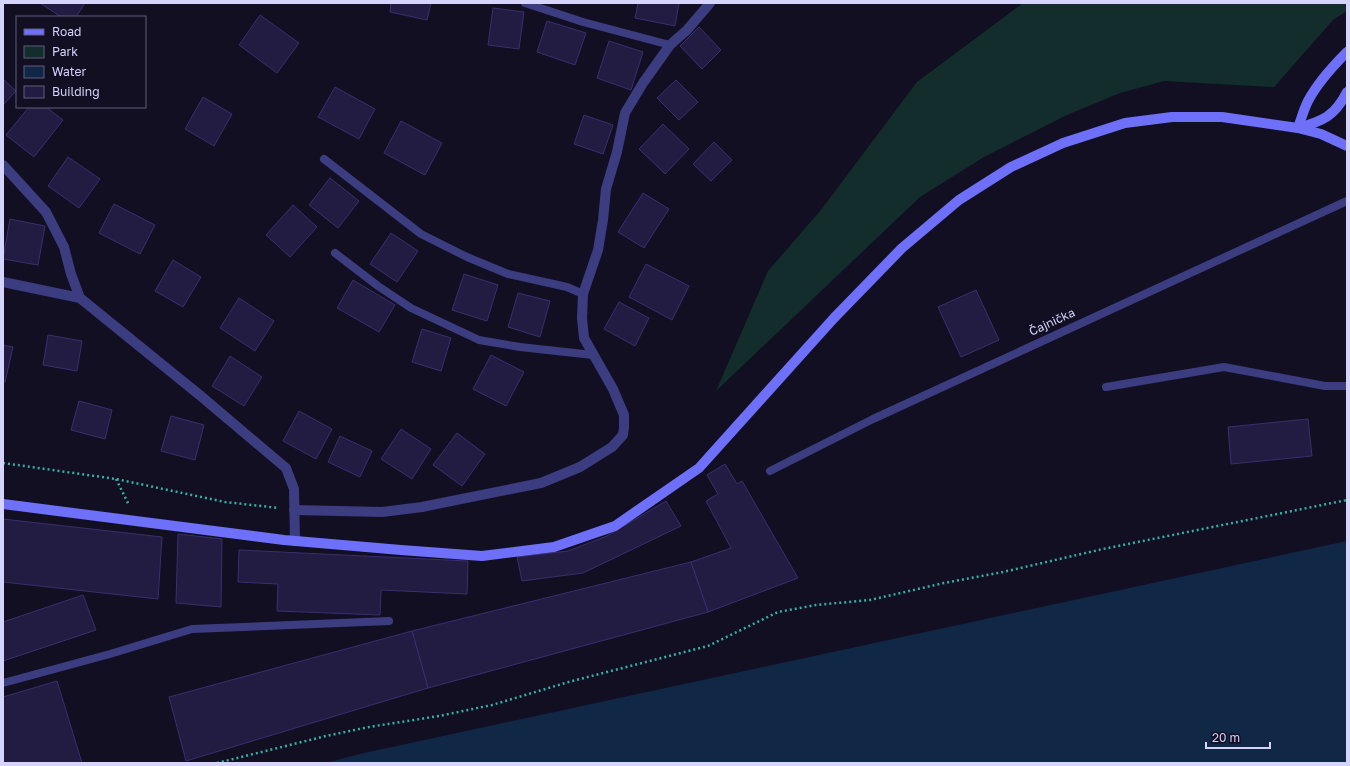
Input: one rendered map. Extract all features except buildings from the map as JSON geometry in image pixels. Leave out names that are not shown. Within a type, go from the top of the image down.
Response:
[{"type":"main road","points":[[1298,128],[1307,102],[1318,84],[1333,65],[1347,52]]},
{"type":"main road","points":[[1298,128],[1318,122],[1332,114],[1347,92]]},
{"type":"main road","points":[[3,504],[295,541],[482,556],[554,547],[615,526],[699,468],[834,318],[902,248],[959,200],[1011,167],[1064,143],[1125,123],[1172,117],[1222,117],[1298,128],[1321,134],[1347,146]]},
{"type":"street","points":[[294,510],[382,512],[422,507],[541,483],[580,467],[612,447],[623,435],[624,415],[616,395],[584,338],[582,318],[583,294],[598,250],[606,189],[617,152],[625,113],[644,82],[670,45],[687,30],[710,3]]},
{"type":"street","points":[[3,165],[46,212],[64,247],[71,274],[80,298]]},
{"type":"street","points":[[3,282],[80,298],[202,397],[286,468],[294,489],[295,541]]},
{"type":"lane","points":[[525,3],[583,22],[670,45]]},
{"type":"lane","points":[[324,159],[421,234],[467,257],[508,274],[567,287],[583,294]]},
{"type":"lane","name":"Čajnička","points":[[770,471],[873,419],[1347,201]]},
{"type":"lane","points":[[335,253],[378,286],[411,308],[479,340],[520,347],[593,355]]},
{"type":"lane","points":[[1106,387],[1224,366],[1325,386],[1347,386]]},
{"type":"lane","points":[[3,683],[110,654],[192,628],[389,621]]},
{"type":"path","points":[[3,463],[116,478],[224,502],[294,510]]},
{"type":"path","points":[[116,478],[136,521]]},
{"type":"path","points":[[217,763],[326,736],[492,705],[572,681],[708,646],[778,612],[816,605],[870,600],[1118,546],[1347,500]]},
{"type":"green space","points":[[1023,3],[1347,3],[1347,11],[1333,20],[1274,87],[1164,81],[1120,93],[1067,115],[984,157],[920,197],[716,391],[768,271],[821,210],[917,82]]},
{"type":"water","points":[[1347,541],[1347,763],[325,763],[364,753]]}]
